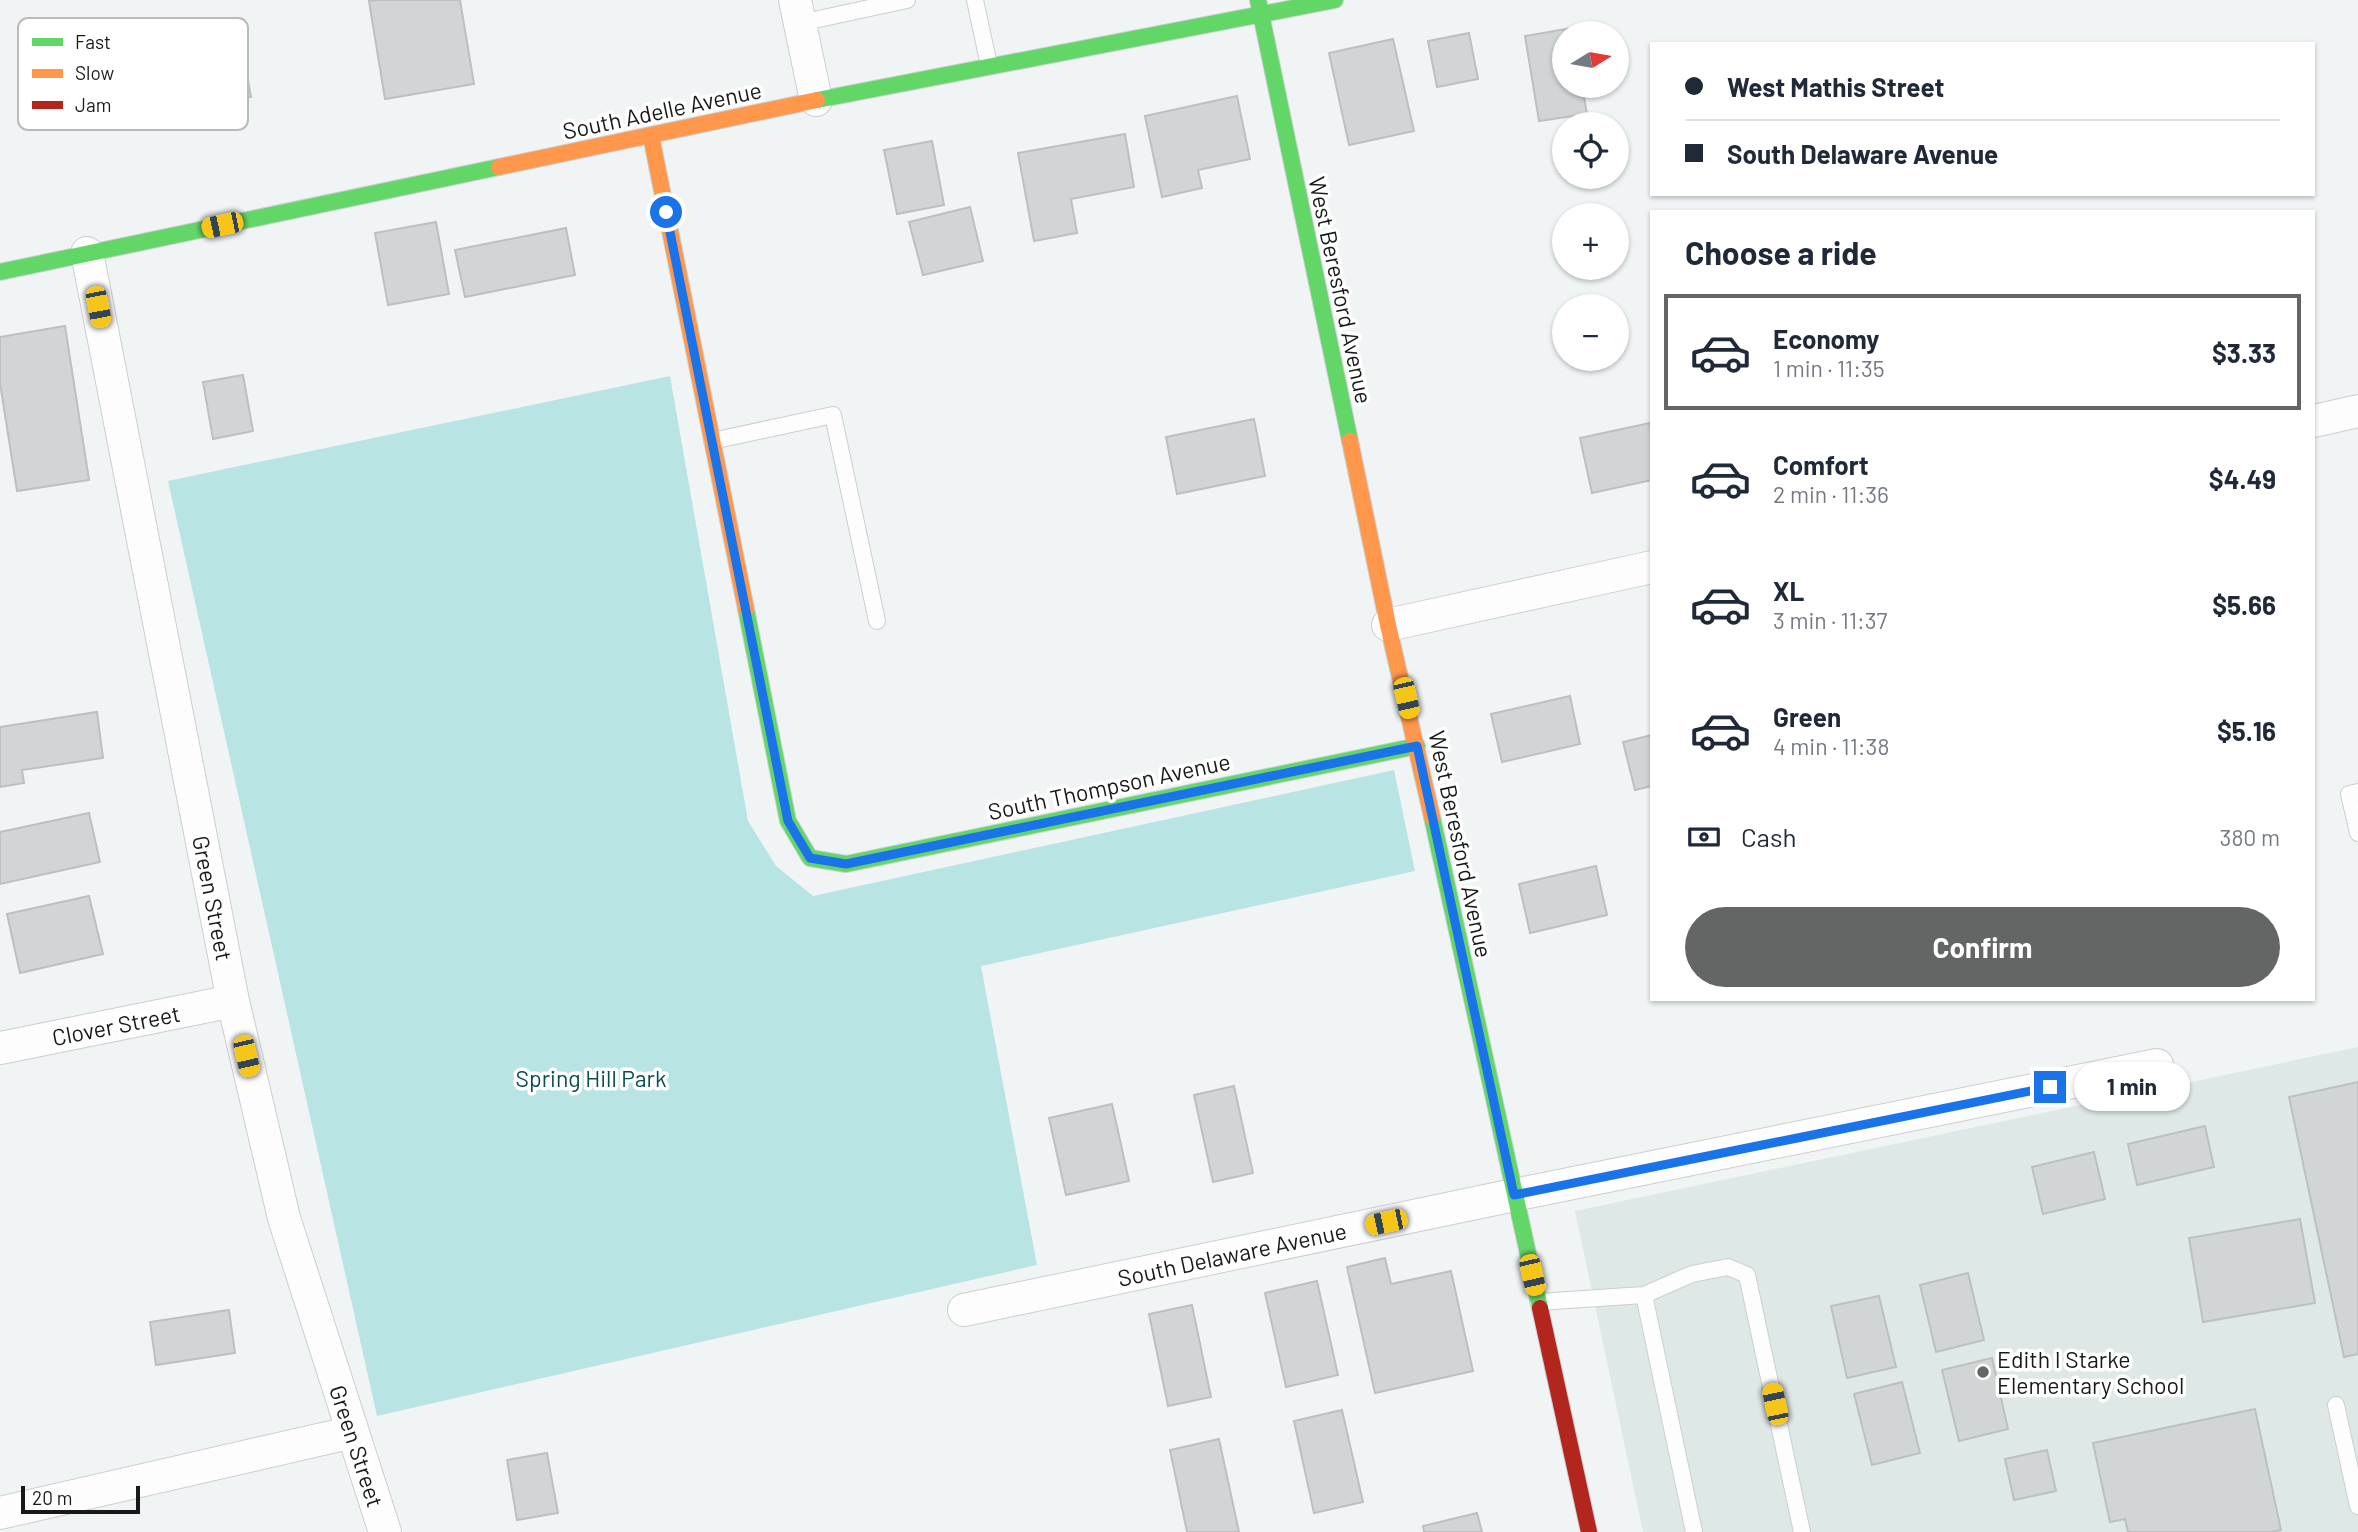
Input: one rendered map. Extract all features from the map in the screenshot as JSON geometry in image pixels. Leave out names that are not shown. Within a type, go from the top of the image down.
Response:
[{"type":"street","name":"South Adelle Avenue","points":[[0,272],[1259,6],[1335,0]]},
{"type":"street","name":"West Beresford Avenue","points":[[1259,6],[1388,625],[1417,746],[1589,1532]]},
{"type":"street","points":[[798,11],[816,100]]},
{"type":"street","points":[[651,136],[712,441]]},
{"type":"street","name":"Green Street","points":[[88,253],[233,1001],[284,1219],[385,1532]]},
{"type":"street","points":[[2315,421],[2358,411]]},
{"type":"street","name":"South Thompson Avenue","points":[[712,441],[788,821],[810,858],[846,864],[1417,746]]},
{"type":"street","points":[[1388,625],[1650,567]]},
{"type":"street","name":"Clover Street","points":[[0,1048],[233,1001]]},
{"type":"street","name":"South Delaware Avenue","points":[[964,1310],[2157,1065]]},
{"type":"street","points":[[0,1513],[353,1432]]},
{"type":"lane","points":[[798,11],[906,0]]},
{"type":"lane","points":[[975,0],[989,65]]},
{"type":"lane","points":[[712,441],[833,415],[877,621]]},
{"type":"lane","points":[[2358,792],[2350,794],[2358,833]]},
{"type":"lane","points":[[1538,1302],[1644,1295],[1692,1274],[1728,1267],[1747,1275],[1802,1532]]},
{"type":"lane","points":[[1644,1295],[1694,1532]]},
{"type":"lane","points":[[2336,1405],[2358,1506]]},
{"type":"shaded area","name":"Edith I Starke Elementary School","points":[[2358,1047],[2358,1532],[1643,1532],[1575,1211]]},
{"type":"green space","name":"Spring Hill Park","points":[[670,376],[748,821],[776,866],[813,896],[1394,770],[1415,871],[981,966],[1037,1265],[377,1416],[168,481]]},
{"type":"building","points":[[460,0],[474,84],[385,99],[369,1]]},
{"type":"building","points":[[1552,31],[1552,98],[1584,98],[1587,112],[1552,112],[1552,119],[1539,121],[1525,36]]},
{"type":"building","points":[[1469,33],[1478,79],[1437,87],[1428,41]]},
{"type":"building","points":[[1393,39],[1414,131],[1349,145],[1329,53]]},
{"type":"building","points":[[1237,96],[1250,159],[1198,170],[1202,188],[1162,197],[1145,116]]},
{"type":"building","points":[[1125,134],[1134,187],[1071,199],[1077,233],[1034,241],[1018,153]]},
{"type":"building","points":[[932,141],[944,205],[897,214],[884,150]]},
{"type":"building","points":[[970,207],[983,261],[923,275],[909,222]]},
{"type":"building","points":[[436,222],[449,294],[388,305],[375,233]]},
{"type":"building","points":[[566,228],[575,275],[465,297],[455,250]]},
{"type":"building","points":[[65,326],[89,480],[17,491],[0,383],[0,337]]},
{"type":"building","points":[[243,375],[253,431],[213,439],[203,382]]},
{"type":"building","points":[[1254,419],[1265,476],[1177,494],[1166,437]]},
{"type":"building","points":[[1650,423],[1650,480],[1592,493],[1580,438]]},
{"type":"building","points":[[1570,696],[1580,744],[1502,762],[1491,714]]},
{"type":"building","points":[[97,712],[103,758],[22,770],[24,783],[0,787],[0,727]]},
{"type":"building","points":[[1650,735],[1650,786],[1635,790],[1623,742]]},
{"type":"building","points":[[89,813],[100,862],[0,884],[0,832]]},
{"type":"building","points":[[1596,866],[1607,915],[1530,933],[1519,884]]},
{"type":"building","points":[[89,896],[103,954],[20,973],[7,914]]},
{"type":"building","points":[[2358,1082],[2358,1354],[2344,1357],[2289,1097]]},
{"type":"building","points":[[1234,1086],[1253,1173],[1213,1182],[1194,1095]]},
{"type":"building","points":[[1112,1104],[1129,1181],[1066,1195],[1049,1118]]},
{"type":"building","points":[[2205,1126],[2214,1167],[2137,1185],[2128,1144]]},
{"type":"building","points":[[2094,1152],[2105,1199],[2043,1214],[2032,1167]]},
{"type":"building","points":[[2300,1219],[2315,1303],[2203,1322],[2189,1238]]},
{"type":"building","points":[[1385,1258],[1391,1284],[1451,1271],[1473,1371],[1375,1393],[1347,1267]]},
{"type":"building","points":[[1968,1273],[1984,1340],[1936,1352],[1920,1285]]},
{"type":"building","points":[[1317,1281],[1338,1375],[1286,1387],[1265,1293]]},
{"type":"building","points":[[1879,1296],[1896,1367],[1847,1378],[1831,1306]]},
{"type":"building","points":[[1192,1305],[1211,1397],[1168,1406],[1149,1314]]},
{"type":"building","points":[[229,1310],[235,1353],[156,1365],[150,1322]]},
{"type":"building","points":[[1992,1358],[2008,1429],[1959,1441],[1942,1370]]},
{"type":"building","points":[[1902,1382],[1920,1453],[1872,1465],[1854,1394]]},
{"type":"building","points":[[2255,1409],[2281,1530],[2128,1532],[2125,1519],[2110,1522],[2093,1443]]},
{"type":"building","points":[[1342,1410],[1363,1502],[1314,1513],[1294,1421]]},
{"type":"building","points":[[1219,1439],[1239,1532],[1187,1532],[1170,1450]]},
{"type":"building","points":[[2047,1450],[2056,1491],[2014,1500],[2005,1459]]},
{"type":"building","points":[[547,1453],[558,1513],[517,1520],[507,1460]]},
{"type":"building","points":[[1477,1513],[1482,1532],[1424,1532],[1423,1526]]},
{"type":"traffic: fast","points":[[1258,0],[1350,441]]},
{"type":"traffic: fast","points":[[817,100],[1335,0]]},
{"type":"traffic: fast","points":[[0,272],[499,167]]},
{"type":"traffic: fast","points":[[746,609],[788,821],[810,858],[846,864],[1417,746]]},
{"type":"traffic: fast","points":[[1432,817],[1540,1308]]},
{"type":"traffic: slow","points":[[499,167],[817,100]]},
{"type":"traffic: slow","points":[[651,136],[746,609]]},
{"type":"traffic: slow","points":[[1350,441],[1432,817]]},
{"type":"traffic: jam","points":[[1540,1308],[1589,1532]]},
{"type":"place","name":"Edith I Starke Elementary School","points":[[1983,1372]]},
{"type":"route","points":[[666,212],[788,821],[810,858],[846,864],[1417,746],[1514,1195],[2050,1087]]}]
